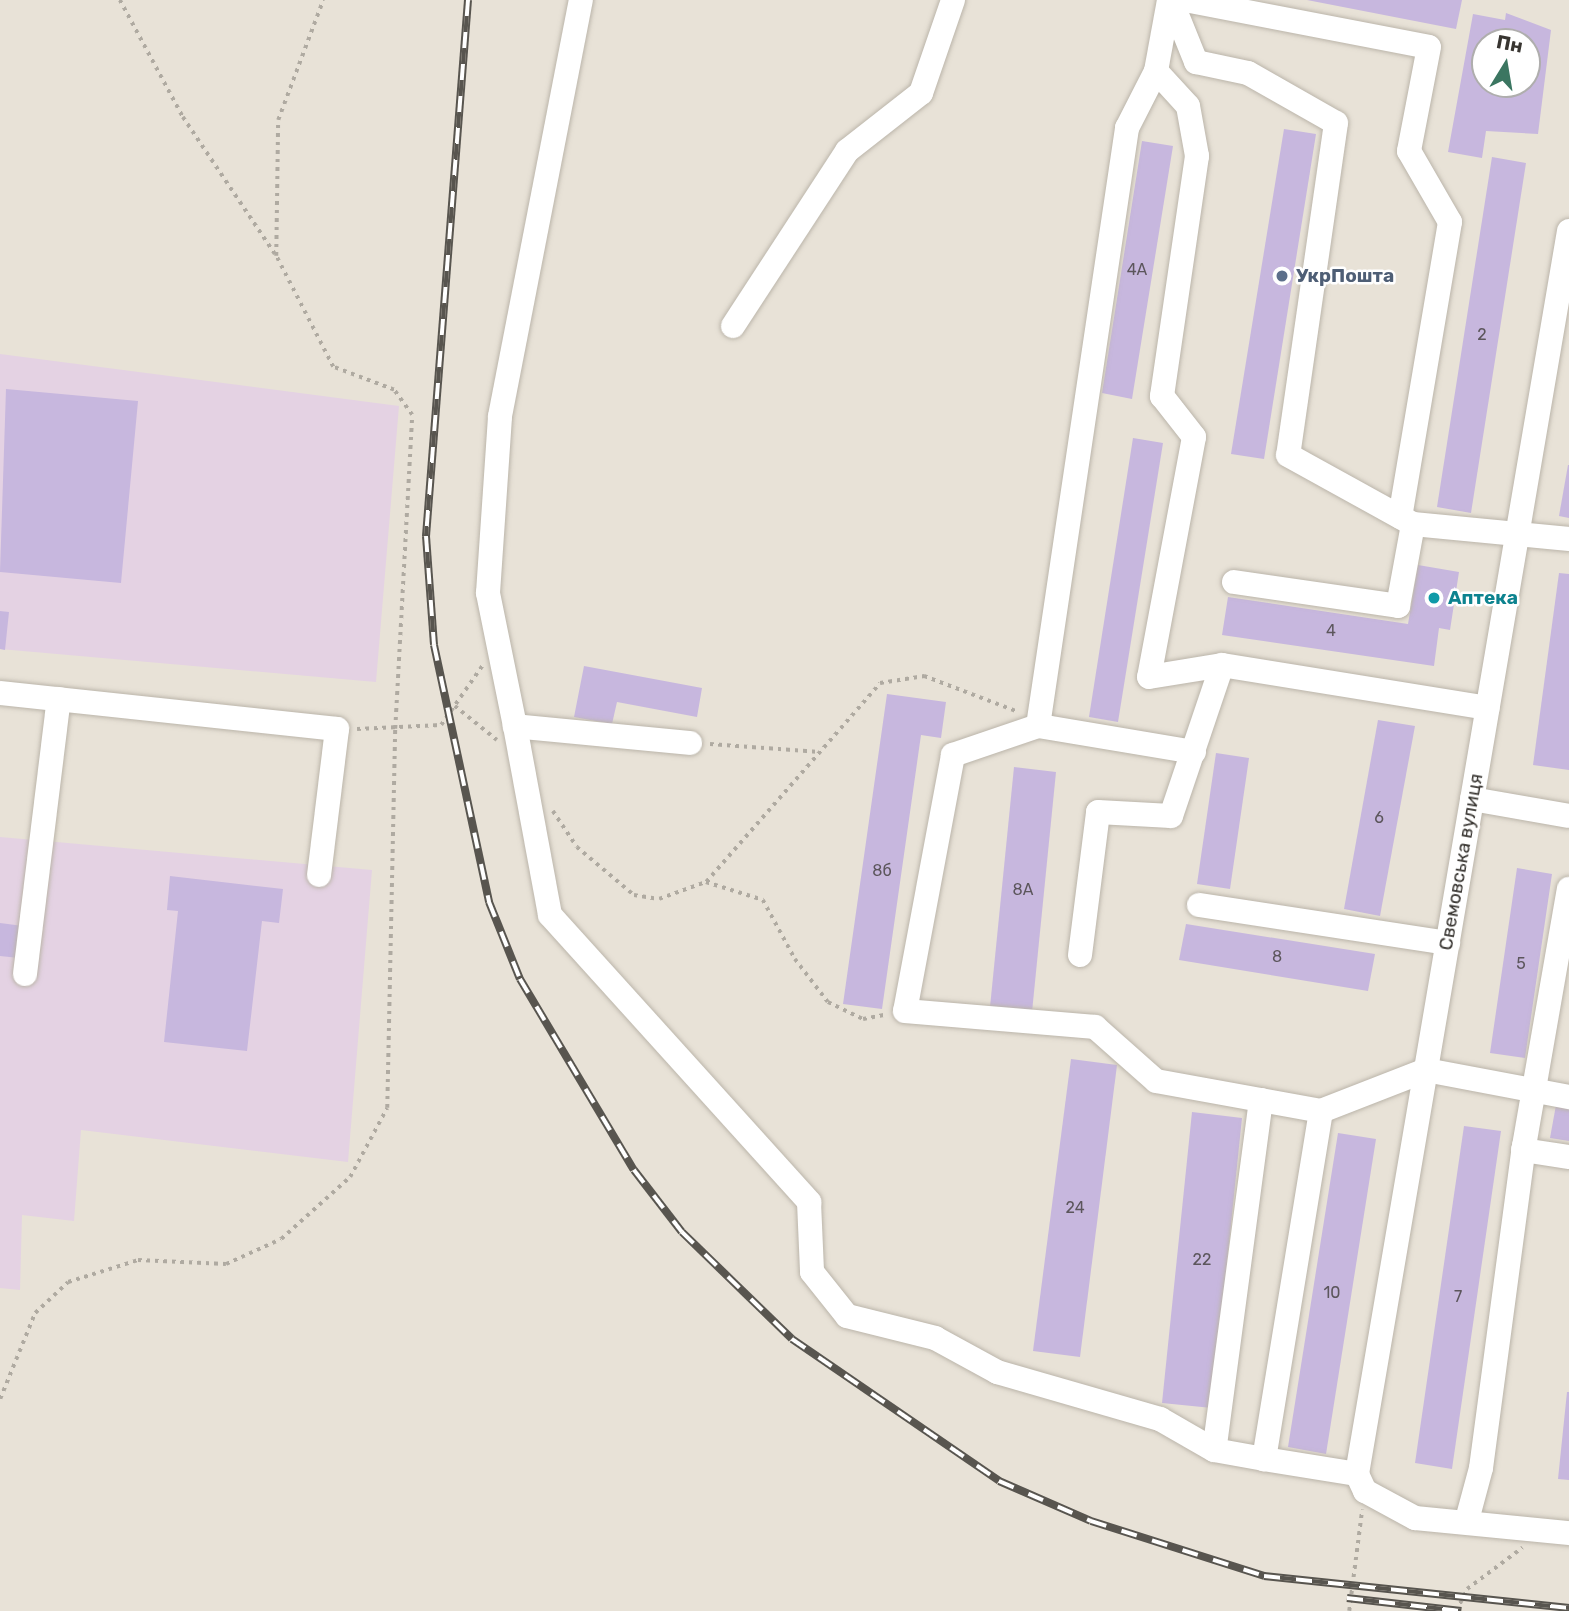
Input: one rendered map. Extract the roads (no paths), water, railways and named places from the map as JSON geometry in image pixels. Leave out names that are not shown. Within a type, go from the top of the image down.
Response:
[{"type":"street","points":[[581,0],[500,416],[488,593],[515,726],[517,757],[550,915],[809,1202],[812,1272],[847,1316],[935,1338],[997,1371],[1160,1419],[1214,1450],[1361,1482],[1415,1518],[1467,1520],[1558,1531]]},
{"type":"street","points":[[733,326],[847,151],[921,93],[953,0]]},
{"type":"street","points":[[1039,719],[1128,128],[1156,71],[1170,0]]},
{"type":"street","points":[[1170,0],[1196,62],[1248,73],[1336,123],[1288,455],[1406,520],[1569,539]]},
{"type":"street","points":[[1185,0],[1429,47],[1409,151],[1450,222],[1406,520],[1398,606],[1234,582]]},
{"type":"street","points":[[1156,71],[1188,106],[1197,156],[1162,396],[1194,437],[1149,677],[1223,666],[1488,708]]},
{"type":"street","name":"Свемовська вулиця","points":[[1361,1482],[1426,1070],[1569,231]]},
{"type":"street","points":[[1080,955],[1098,812],[1171,816],[1223,666]]},
{"type":"street","points":[[0,693],[337,729],[319,875]]},
{"type":"street","points":[[26,974],[59,699]]},
{"type":"street","points":[[1194,752],[1039,719],[953,755],[905,1011],[1095,1027],[1156,1081],[1321,1111],[1426,1070],[1534,1094],[1569,1097]]},
{"type":"street","points":[[515,726],[690,743]]},
{"type":"street","points":[[1472,799],[1569,816]]},
{"type":"street","points":[[1467,1520],[1481,1468],[1523,1150],[1569,889]]},
{"type":"street","points":[[1199,905],[1448,943]]},
{"type":"street","points":[[1214,1450],[1261,1100]]},
{"type":"street","points":[[1264,1459],[1321,1111]]},
{"type":"street","points":[[1523,1150],[1569,1157]]},
{"type":"railway","points":[[468,0],[426,536],[434,645],[489,902],[520,979],[634,1170],[682,1232],[792,1339],[999,1481],[1091,1521],[1264,1576],[1569,1608]]},
{"type":"railway","points":[[1347,1598],[1461,1611]]},
{"type":"place","name":"УкрПошта","points":[[1282,276]]},
{"type":"place","name":"Аптека","points":[[1434,598]]}]
